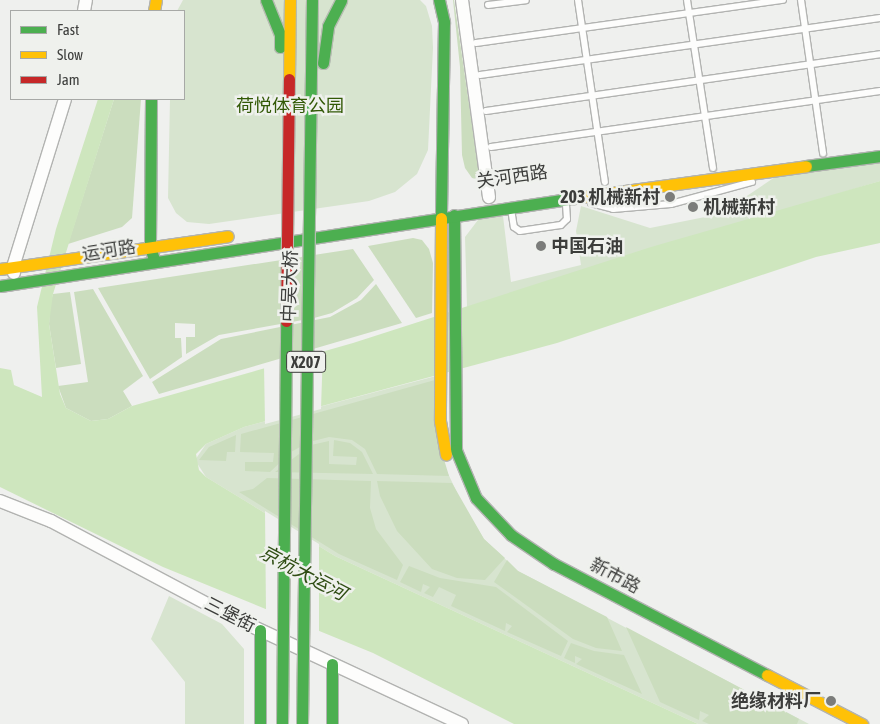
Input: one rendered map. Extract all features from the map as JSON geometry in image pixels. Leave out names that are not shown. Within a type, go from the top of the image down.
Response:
[{"type":"main road","points":[[266,0],[280,34],[280,257],[286,320]]},
{"type":"main road","name":"中吴大桥","points":[[282,724],[290,0]]},
{"type":"main road","name":"中吴大桥","points":[[302,724],[312,0]]},
{"type":"main road","points":[[307,322],[321,205],[323,66],[328,26],[342,0]]},
{"type":"main road","points":[[439,0],[444,22],[441,218]]},
{"type":"main road","points":[[449,0],[455,40],[457,203],[454,215]]},
{"type":"main road","points":[[151,100],[155,261]]},
{"type":"main road","points":[[154,247],[161,100]]},
{"type":"main road","name":"关河西路","points":[[528,192],[880,145]]},
{"type":"main road","name":"关河西路","points":[[155,261],[454,215],[880,156]]},
{"type":"main road","name":"关河西路","points":[[474,200],[494,197]]},
{"type":"main road","name":"关河西路","points":[[425,208],[457,203]]},
{"type":"main road","name":"新市路","points":[[454,215],[456,450],[466,479],[476,498],[511,534],[572,573],[862,724]]},
{"type":"main road","name":"新市路","points":[[441,218],[440,421],[447,458],[458,486],[474,512],[497,536],[530,562],[839,724]]},
{"type":"main road","points":[[277,229],[317,223]]},
{"type":"main road","points":[[154,247],[238,235]]},
{"type":"main road","name":"运河路","points":[[13,267],[154,247]]},
{"type":"main road","name":"运河路","points":[[16,285],[155,261]]},
{"type":"main road","points":[[0,269],[13,267]]},
{"type":"main road","points":[[0,286],[16,285]]},
{"type":"main road","points":[[260,630],[260,724]]},
{"type":"main road","points":[[332,664],[332,724]]},
{"type":"street","points":[[462,0],[494,197]]},
{"type":"street","points":[[16,285],[13,267],[65,100]]},
{"type":"street","name":"三堡街","points":[[0,501],[51,521],[260,630],[462,724]]},
{"type":"lane","points":[[488,5],[526,0]]},
{"type":"lane","points":[[578,0],[605,182]]},
{"type":"lane","points":[[687,0],[713,168]]},
{"type":"lane","points":[[476,43],[783,0]]},
{"type":"lane","points":[[801,0],[823,153]]},
{"type":"lane","points":[[480,75],[880,18]]},
{"type":"lane","points":[[486,111],[880,54]]},
{"type":"lane","points":[[491,147],[880,91]]},
{"type":"lane","points":[[587,198],[593,204],[613,209],[671,204],[740,187],[776,170]]},
{"type":"lane","points":[[510,207],[514,227],[520,231],[561,226],[567,219],[566,201]]},
{"type":"green space","name":"荷悦体育公园","points":[[183,0],[420,0],[426,6],[432,26],[433,48],[428,150],[417,174],[395,192],[369,201],[209,224],[187,222],[176,213],[168,198],[170,100],[185,100],[185,10],[178,10]]},
{"type":"green space","points":[[880,162],[880,181],[467,307],[465,237],[478,220],[503,216],[511,282],[581,265],[576,231],[581,206],[650,228],[720,214],[778,175]]},
{"type":"green space","points":[[436,376],[436,433],[443,463],[461,501],[484,539],[518,571],[809,724],[698,724],[335,556],[206,477],[195,460],[206,444],[244,427]]},
{"type":"green space","points":[[169,596],[222,624],[244,649],[244,724],[185,724],[185,682],[151,639]]},
{"type":"shaded area","points":[[453,0],[480,180],[472,178],[465,168],[462,155],[460,67]]},
{"type":"shaded area","points":[[114,100],[141,100],[132,218],[122,227],[68,244]]},
{"type":"shaded area","points":[[413,238],[422,240],[429,249],[433,263],[432,313],[416,318],[368,246]]},
{"type":"shaded area","points":[[353,249],[374,280],[357,298],[332,313],[314,318],[219,335],[186,354],[186,337],[195,337],[195,324],[175,323],[175,338],[181,338],[182,357],[150,379],[98,288]]},
{"type":"shaded area","points":[[376,284],[402,323],[159,394],[152,382],[221,339],[330,317],[361,300]]},
{"type":"shaded area","points":[[93,289],[143,376],[123,391],[132,406],[108,419],[91,421],[66,408],[58,386],[88,382],[74,292]]},
{"type":"shaded area","points":[[70,292],[81,364],[56,368],[49,324],[50,305],[53,294]]},
{"type":"shaded area","points":[[435,380],[436,433],[449,476],[377,474],[365,449],[352,440],[329,437],[309,442],[291,452],[270,472],[245,471],[245,462],[273,462],[274,453],[240,452],[241,434]]},
{"type":"shaded area","points":[[236,435],[235,452],[227,452],[226,461],[199,460],[209,447]]},
{"type":"shaded area","points":[[334,440],[350,443],[362,452],[373,474],[275,472],[311,445],[329,441],[329,464],[356,465],[357,457],[333,456]]},
{"type":"shaded area","points":[[267,478],[371,481],[370,508],[376,529],[403,565],[397,580],[339,554],[239,492],[253,489]]},
{"type":"shaded area","points":[[377,481],[452,483],[484,539],[505,558],[485,580],[457,578],[432,569],[397,531],[380,496]]},
{"type":"shaded area","points":[[507,560],[518,571],[607,617],[622,651],[596,648],[573,639],[494,582]]},
{"type":"shaded area","points":[[409,566],[440,578],[496,587],[568,641],[561,656],[507,632],[512,626],[506,623],[505,631],[451,606],[456,595],[439,587],[433,597],[424,593],[430,587],[423,584],[421,592],[400,582]]},
{"type":"shaded area","points":[[626,627],[799,719],[797,724],[709,724],[702,721],[709,715],[700,711],[699,720],[660,702]]},
{"type":"shaded area","points":[[571,643],[594,651],[624,655],[642,694],[576,664],[582,659],[575,656],[575,663],[564,658]]},
{"type":"water","name":"京杭大运河","points":[[98,100],[114,100],[53,294],[49,324],[60,394],[66,408],[91,421],[108,419],[132,406],[353,343],[651,247],[880,181],[880,243],[816,257],[557,343],[244,427],[206,444],[196,454],[199,470],[206,477],[335,556],[698,724],[514,724],[373,653],[163,567],[0,487],[0,368],[11,370],[14,385],[42,397],[37,307],[56,229]]},
{"type":"pier","points":[[323,348],[321,409],[265,424],[264,365]]},
{"type":"pier","points":[[265,511],[319,544],[319,634],[266,612]]},
{"type":"traffic: fast","points":[[266,0],[280,34],[280,47]]},
{"type":"traffic: fast","points":[[302,724],[312,0]]},
{"type":"traffic: fast","points":[[323,63],[328,26],[341,0]]},
{"type":"traffic: fast","points":[[439,0],[444,22],[441,218]]},
{"type":"traffic: fast","points":[[151,100],[150,247],[154,259]]},
{"type":"traffic: fast","points":[[806,166],[880,156]]},
{"type":"traffic: fast","points":[[0,286],[581,197]]},
{"type":"traffic: fast","points":[[454,215],[456,450],[476,498],[511,535],[554,564],[767,675]]},
{"type":"traffic: fast","points":[[282,724],[286,321]]},
{"type":"traffic: fast","points":[[260,630],[260,724]]},
{"type":"traffic: fast","points":[[332,664],[332,724]]},
{"type":"traffic: slow","points":[[154,10],[156,0]]},
{"type":"traffic: slow","points":[[289,79],[290,0]]},
{"type":"traffic: slow","points":[[581,197],[806,166]]},
{"type":"traffic: slow","points":[[441,218],[440,421],[446,454]]},
{"type":"traffic: slow","points":[[0,269],[228,236]]},
{"type":"traffic: slow","points":[[767,675],[862,724]]},
{"type":"traffic: jam","points":[[286,321],[289,79]]},
{"type":"place","name":"203 机械新村","points":[[670,197]]},
{"type":"place","name":"机械新村","points":[[693,207]]},
{"type":"place","name":"中国石油","points":[[541,246]]},
{"type":"place","name":"绝缘材料厂","points":[[831,701]]}]
